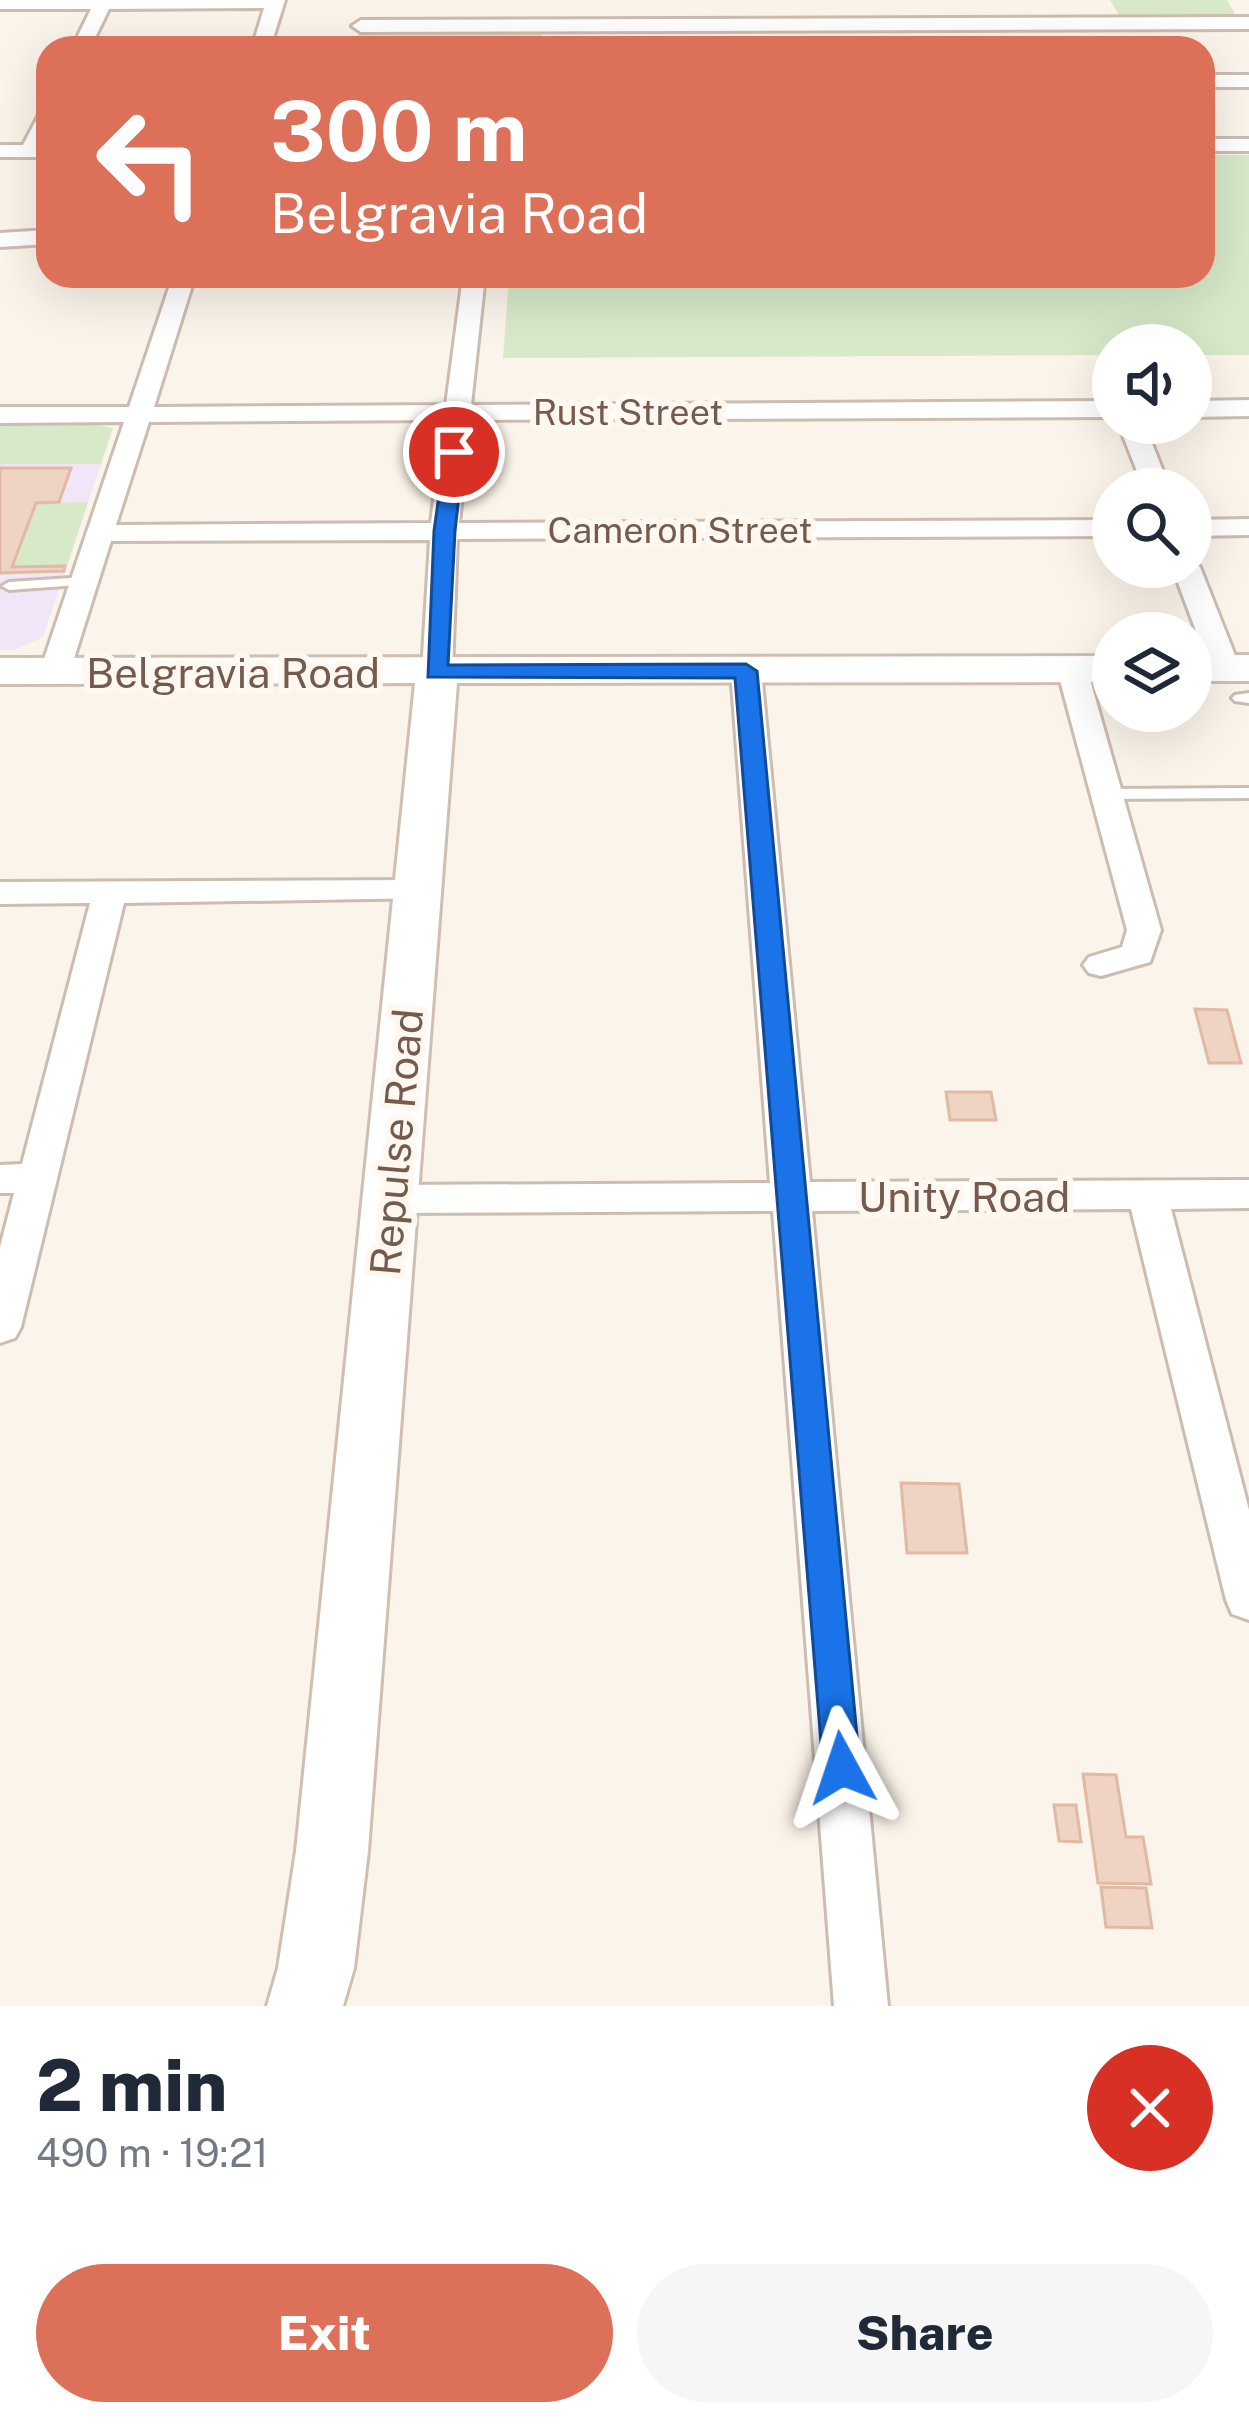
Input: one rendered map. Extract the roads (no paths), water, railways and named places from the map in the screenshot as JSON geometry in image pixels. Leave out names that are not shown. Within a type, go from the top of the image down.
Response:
[{"type":"street","points":[[661,0],[663,36]]},
{"type":"street","points":[[976,0],[990,36]]},
{"type":"street","points":[[87,36],[104,2]]},
{"type":"street","points":[[0,4],[275,2],[265,36]]},
{"type":"street","points":[[361,26],[1249,23]]},
{"type":"street","points":[[1215,81],[1249,81]]},
{"type":"street","points":[[1215,146],[1249,145]]},
{"type":"street","points":[[0,151],[36,151]]},
{"type":"street","points":[[0,240],[36,238]]},
{"type":"street","points":[[56,671],[180,288]]},
{"type":"street","name":"Repulse Road","points":[[305,2006],[316,1968],[332,1851],[418,891],[444,531],[473,288]]},
{"type":"street","points":[[1212,409],[1249,408]]},
{"type":"street","name":"Rust Street","points":[[0,415],[1092,409]]},
{"type":"street","points":[[1212,528],[1249,527]]},
{"type":"street","name":"Cameron Street","points":[[102,533],[1092,528]]},
{"type":"street","points":[[1194,588],[1231,680]]},
{"type":"street","name":"Belgravia Road","points":[[0,671],[1092,669]]},
{"type":"street","points":[[746,671],[861,2006]]},
{"type":"street","points":[[1100,732],[1107,794],[1144,930],[1144,945],[1128,959],[1101,965]]},
{"type":"street","points":[[0,893],[418,891]]},
{"type":"street","points":[[0,1327],[20,1179],[110,892]]},
{"type":"street","points":[[1147,1194],[1249,1600]]},
{"type":"street","name":"Unity Road","points":[[391,1199],[1249,1194]]},
{"type":"lane","points":[[9,586],[87,581]]},
{"type":"lane","points":[[1107,794],[1249,793]]}]
